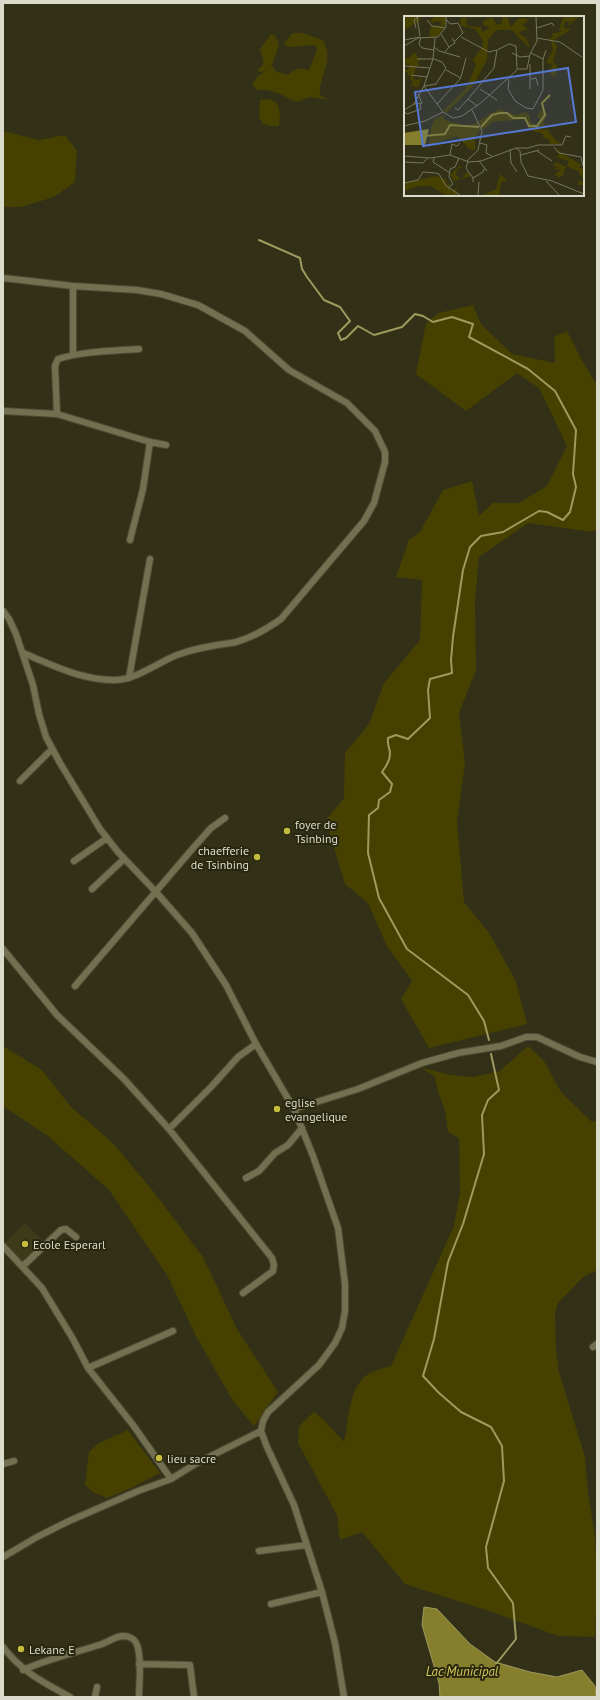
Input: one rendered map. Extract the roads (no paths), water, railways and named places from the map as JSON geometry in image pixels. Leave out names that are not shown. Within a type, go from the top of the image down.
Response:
[{"type":"street","points":[[3,278],[73,286],[137,290],[161,294],[198,305],[244,331],[289,370],[347,403],[375,431],[385,452],[381,480],[374,503],[364,521],[342,549],[318,574],[281,618],[267,630],[234,643],[192,650],[175,656],[128,678],[114,680],[70,672],[23,654]]},
{"type":"street","points":[[73,286],[73,354]]},
{"type":"street","points":[[57,414],[56,362],[58,359],[73,354],[140,349]]},
{"type":"street","points":[[3,411],[57,414],[150,442],[166,445]]},
{"type":"street","points":[[130,540],[143,489],[150,442]]},
{"type":"street","points":[[128,678],[150,559]]},
{"type":"street","points":[[3,611],[9,619],[16,634],[33,685],[39,714],[46,737],[52,749],[76,792],[107,838],[124,859],[156,892],[192,933],[226,985],[256,1044],[294,1109],[338,1228],[343,1257],[345,1311],[342,1328],[335,1344],[319,1365],[268,1412],[263,1421],[261,1431],[294,1505],[322,1592],[335,1643],[344,1697]]},
{"type":"street","points":[[20,781],[52,749]]},
{"type":"street","points":[[74,986],[211,828],[225,818]]},
{"type":"street","points":[[74,861],[107,838]]},
{"type":"street","points":[[92,889],[124,859]]},
{"type":"street","points":[[3,949],[57,1015],[124,1079],[169,1129],[272,1258],[274,1264],[273,1271],[243,1293]]},
{"type":"street","points":[[294,1109],[358,1089],[422,1063],[458,1053],[501,1046],[526,1037],[537,1037],[580,1057],[597,1062]]},
{"type":"street","points":[[169,1129],[211,1087],[238,1057],[256,1044]]},
{"type":"street","points":[[246,1178],[259,1171],[275,1153],[288,1146],[302,1128]]},
{"type":"street","points":[[22,1266],[61,1230],[66,1229],[76,1237]]},
{"type":"street","points":[[3,1246],[42,1288],[55,1308],[88,1368],[134,1424],[170,1479]]},
{"type":"street","points":[[88,1368],[173,1331]]},
{"type":"street","points":[[3,1557],[68,1521],[170,1479],[203,1460],[261,1431]]},
{"type":"street","points":[[3,1464],[14,1461]]},
{"type":"street","points":[[259,1550],[307,1545]]},
{"type":"street","points":[[271,1604],[322,1592]]},
{"type":"street","points":[[23,1670],[123,1636],[129,1637],[135,1640],[138,1650],[139,1697]]},
{"type":"street","points":[[3,1648],[23,1670],[70,1697]]},
{"type":"street","points":[[139,1664],[190,1665],[194,1697]]},
{"type":"street","points":[[95,1697],[97,1687]]},
{"type":"water","name":"Lac Municipal","points":[[424,1607],[437,1609],[470,1644],[495,1662],[530,1672],[557,1677],[582,1670],[595,1686],[596,1697],[440,1697],[439,1683],[422,1625]]},
{"type":"waterway","points":[[259,240],[300,258],[302,269],[324,300],[340,307],[350,321],[338,333],[341,340],[346,338],[358,326],[374,335],[402,327],[415,314],[423,316],[433,322],[452,317],[473,324],[469,337],[528,369],[555,391],[576,430],[573,474],[576,487],[570,512],[563,520],[547,512],[539,511],[503,532],[481,536],[470,547],[463,570],[453,637],[451,660],[452,673],[430,679],[428,690],[430,718],[408,739],[396,735],[388,738],[390,756],[382,772],[392,784],[390,792],[379,800],[378,808],[369,815],[368,853],[379,898],[407,949],[468,995],[484,1021],[489,1040]]},
{"type":"waterway","points":[[491,1054],[499,1090],[488,1100],[482,1115],[484,1154],[463,1224],[448,1262],[434,1339],[423,1376],[439,1393],[461,1412],[491,1427],[502,1446],[504,1481],[486,1547],[488,1568],[513,1603],[516,1639],[496,1664]]},
{"type":"place","name":"foyer de Tsinbing","points":[[287,831]]},
{"type":"place","name":"chaefferie de Tsinbing","points":[[257,857]]},
{"type":"place","name":"eglise evangelique","points":[[277,1109]]},
{"type":"place","name":"Ecole Esperarl","points":[[25,1244]]},
{"type":"place","name":"lieu sacre","points":[[159,1458]]},
{"type":"place","name":"Lekane E","points":[[21,1649]]}]
